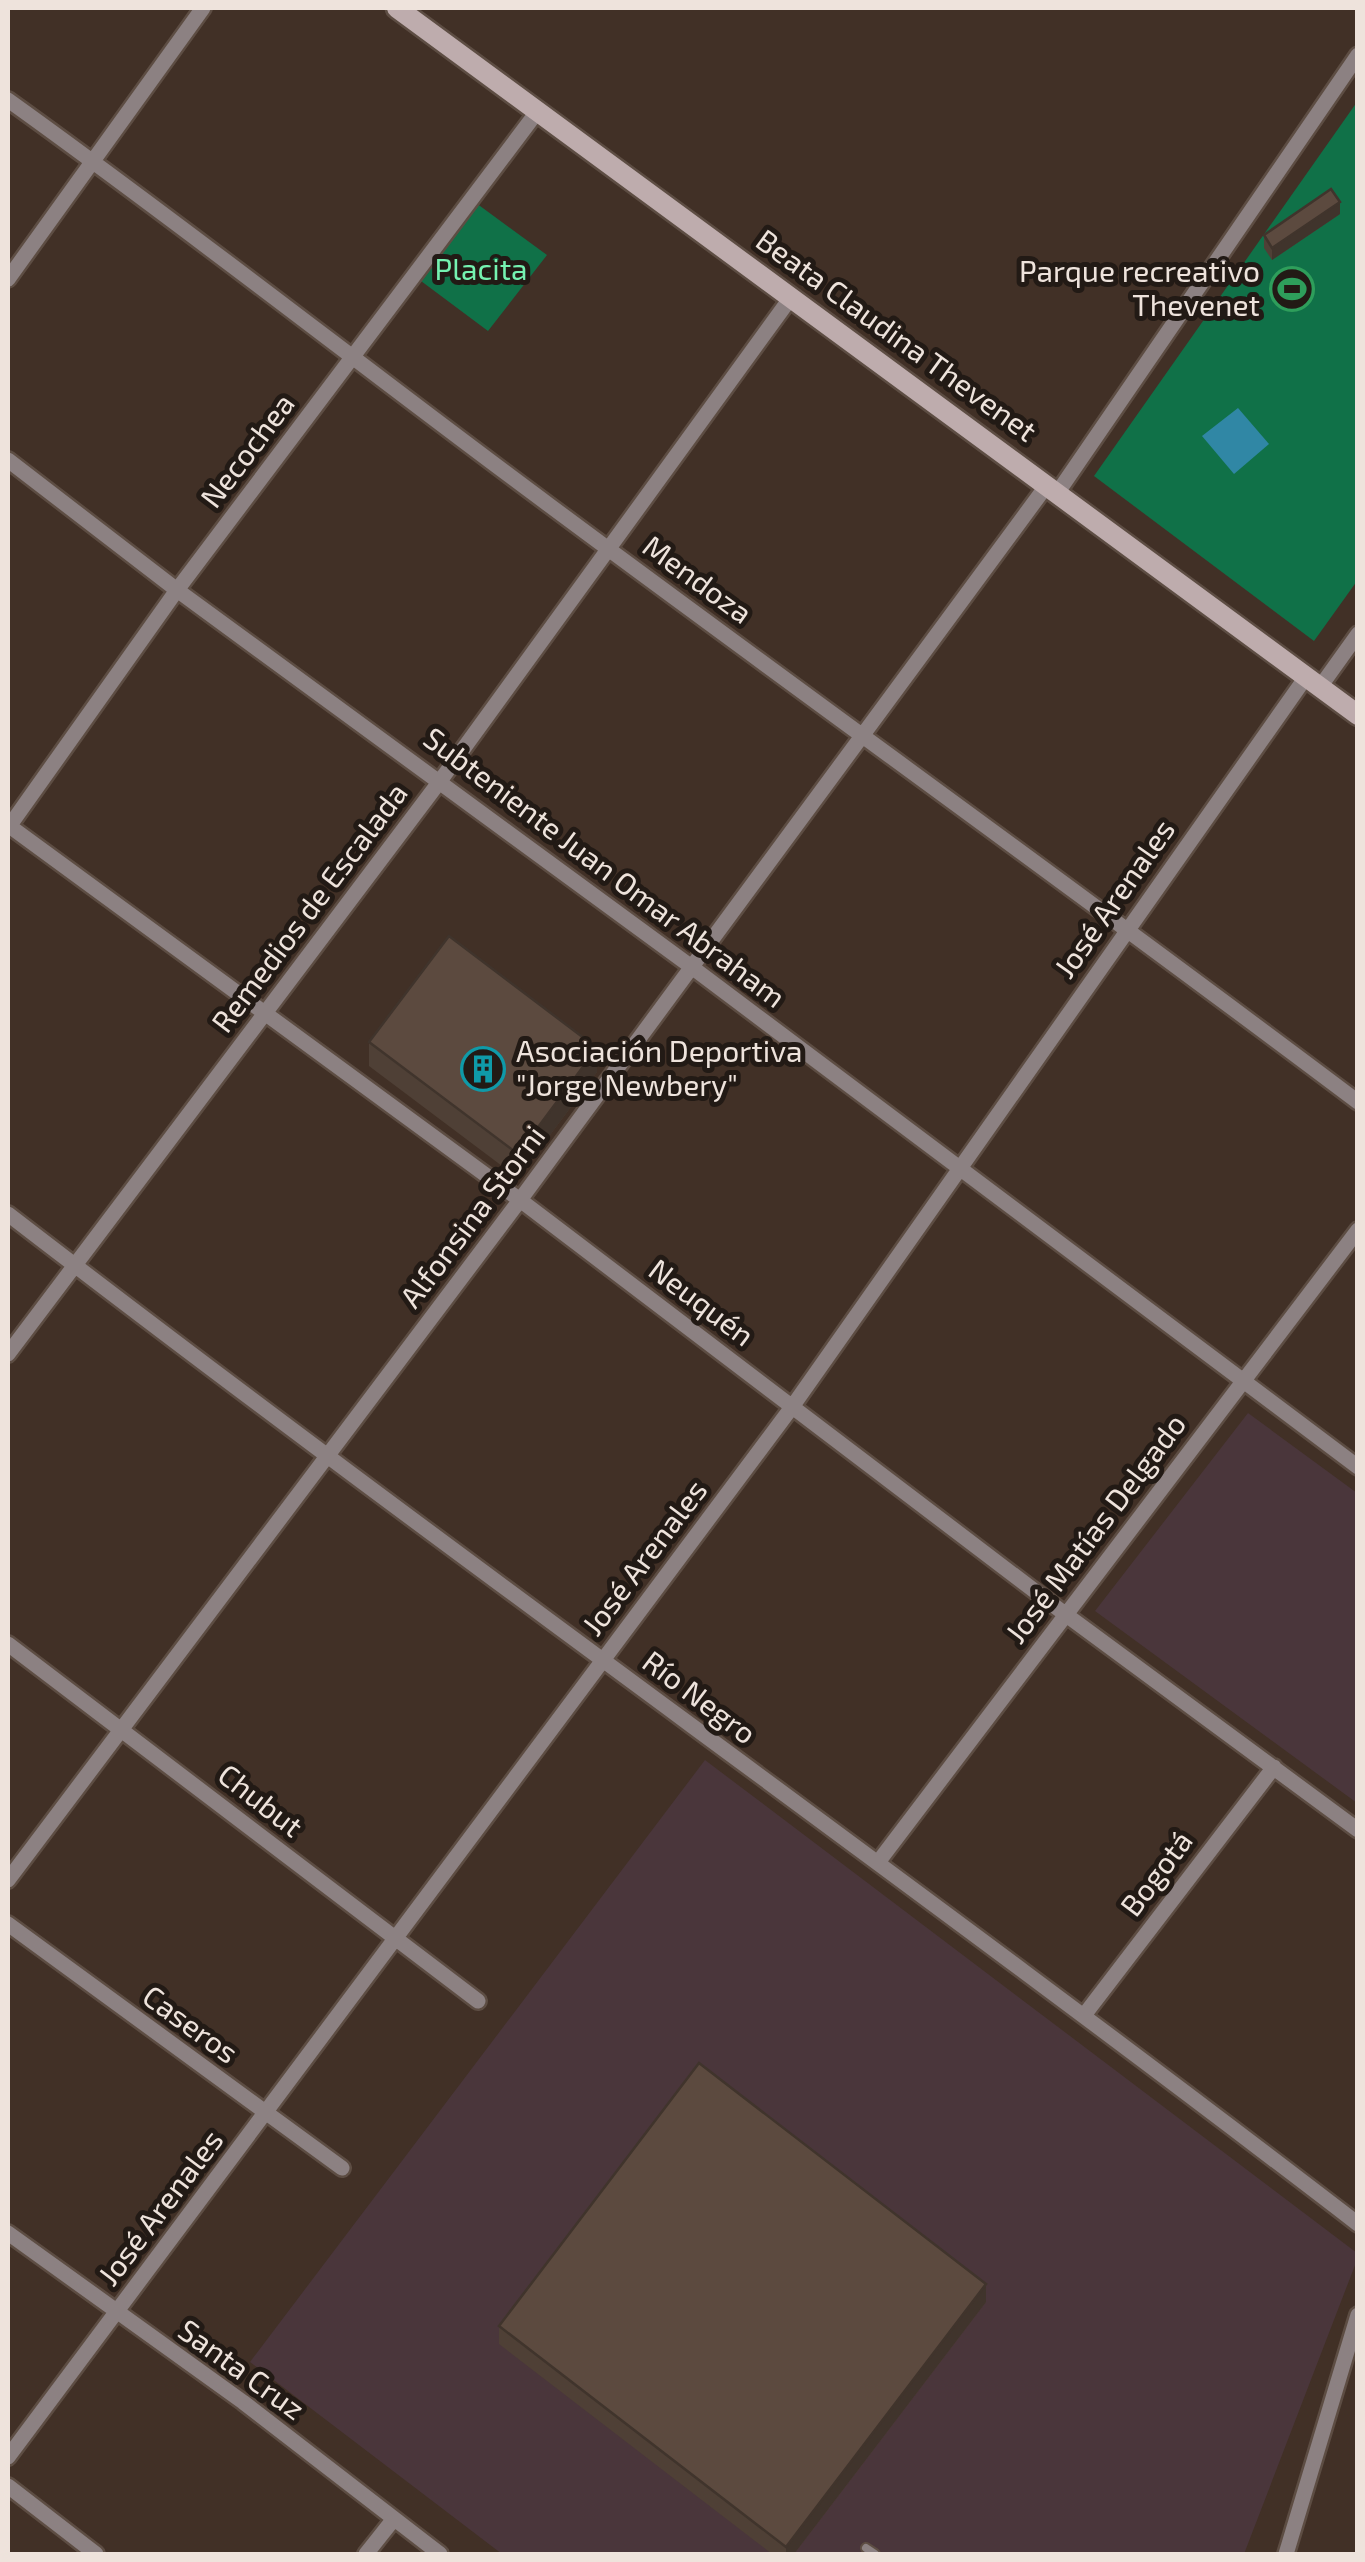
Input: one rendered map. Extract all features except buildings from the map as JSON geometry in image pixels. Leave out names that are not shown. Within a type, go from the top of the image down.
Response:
[{"type":"main road","name":"Beata Claudina Thevenet","points":[[398,8],[1358,715]]},
{"type":"street","points":[[8,279],[203,8]]},
{"type":"street","name":"Alfonsina Storni","points":[[8,1880],[693,968],[862,734],[1052,489],[1358,55]]},
{"type":"street","name":"Mendoza","points":[[8,100],[352,360],[1128,928],[1358,1102]]},
{"type":"street","name":"Necochea","points":[[8,826],[176,590],[537,112]]},
{"type":"street","name":"Remedios de Escalada","points":[[8,1354],[440,781],[792,296]]},
{"type":"street","name":"Subteniente Juan Omar Abraham","points":[[8,460],[176,590],[693,968],[1358,1467]]},
{"type":"street","name":"José Arenales","points":[[8,2457],[792,1407],[1128,928],[1313,682],[1358,634]]},
{"type":"street","name":"Neuquén","points":[[8,826],[520,1200],[1358,1830]]},
{"type":"street","name":"Río Negro","points":[[8,1214],[735,1760],[1085,2014],[1358,2224]]},
{"type":"street","name":"José Matías Delgado","points":[[879,1861],[1358,1230]]},
{"type":"street","name":"Chubut","points":[[8,1644],[478,2002]]},
{"type":"street","name":"Bogotá","points":[[1085,2014],[1274,1767]]},
{"type":"street","name":"Caseros","points":[[8,1924],[342,2168]]},
{"type":"street","name":"Santa Cruz","points":[[8,2233],[244,2402],[440,2554]]},
{"type":"street","points":[[1286,2554],[1358,2315]]},
{"type":"street","points":[[8,2486],[96,2554]]},
{"type":"street","points":[[366,2554],[393,2520]]},
{"type":"lane","points":[[866,2548],[875,2554]]},
{"type":"shaded area","points":[[1248,1413],[1357,1493],[1357,1803],[1095,1611]]},
{"type":"shaded area","points":[[705,1760],[1357,2253],[1244,2554],[502,2554],[250,2362]]},
{"type":"green space","name":"Parque recreativo Thevenet","points":[[1357,102],[1357,581],[1314,641],[1094,476]]},
{"type":"green space","name":"Placita","points":[[476,203],[547,255],[488,331],[421,281]]},
{"type":"water","points":[[1238,408],[1269,444],[1234,474],[1202,436]]},
{"type":"place","name":"Parque recreativo Thevenet","points":[[1292,289]]},
{"type":"place","name":"Asociación Deportiva \"Jorge Newbery\"","points":[[483,1069]]}]
